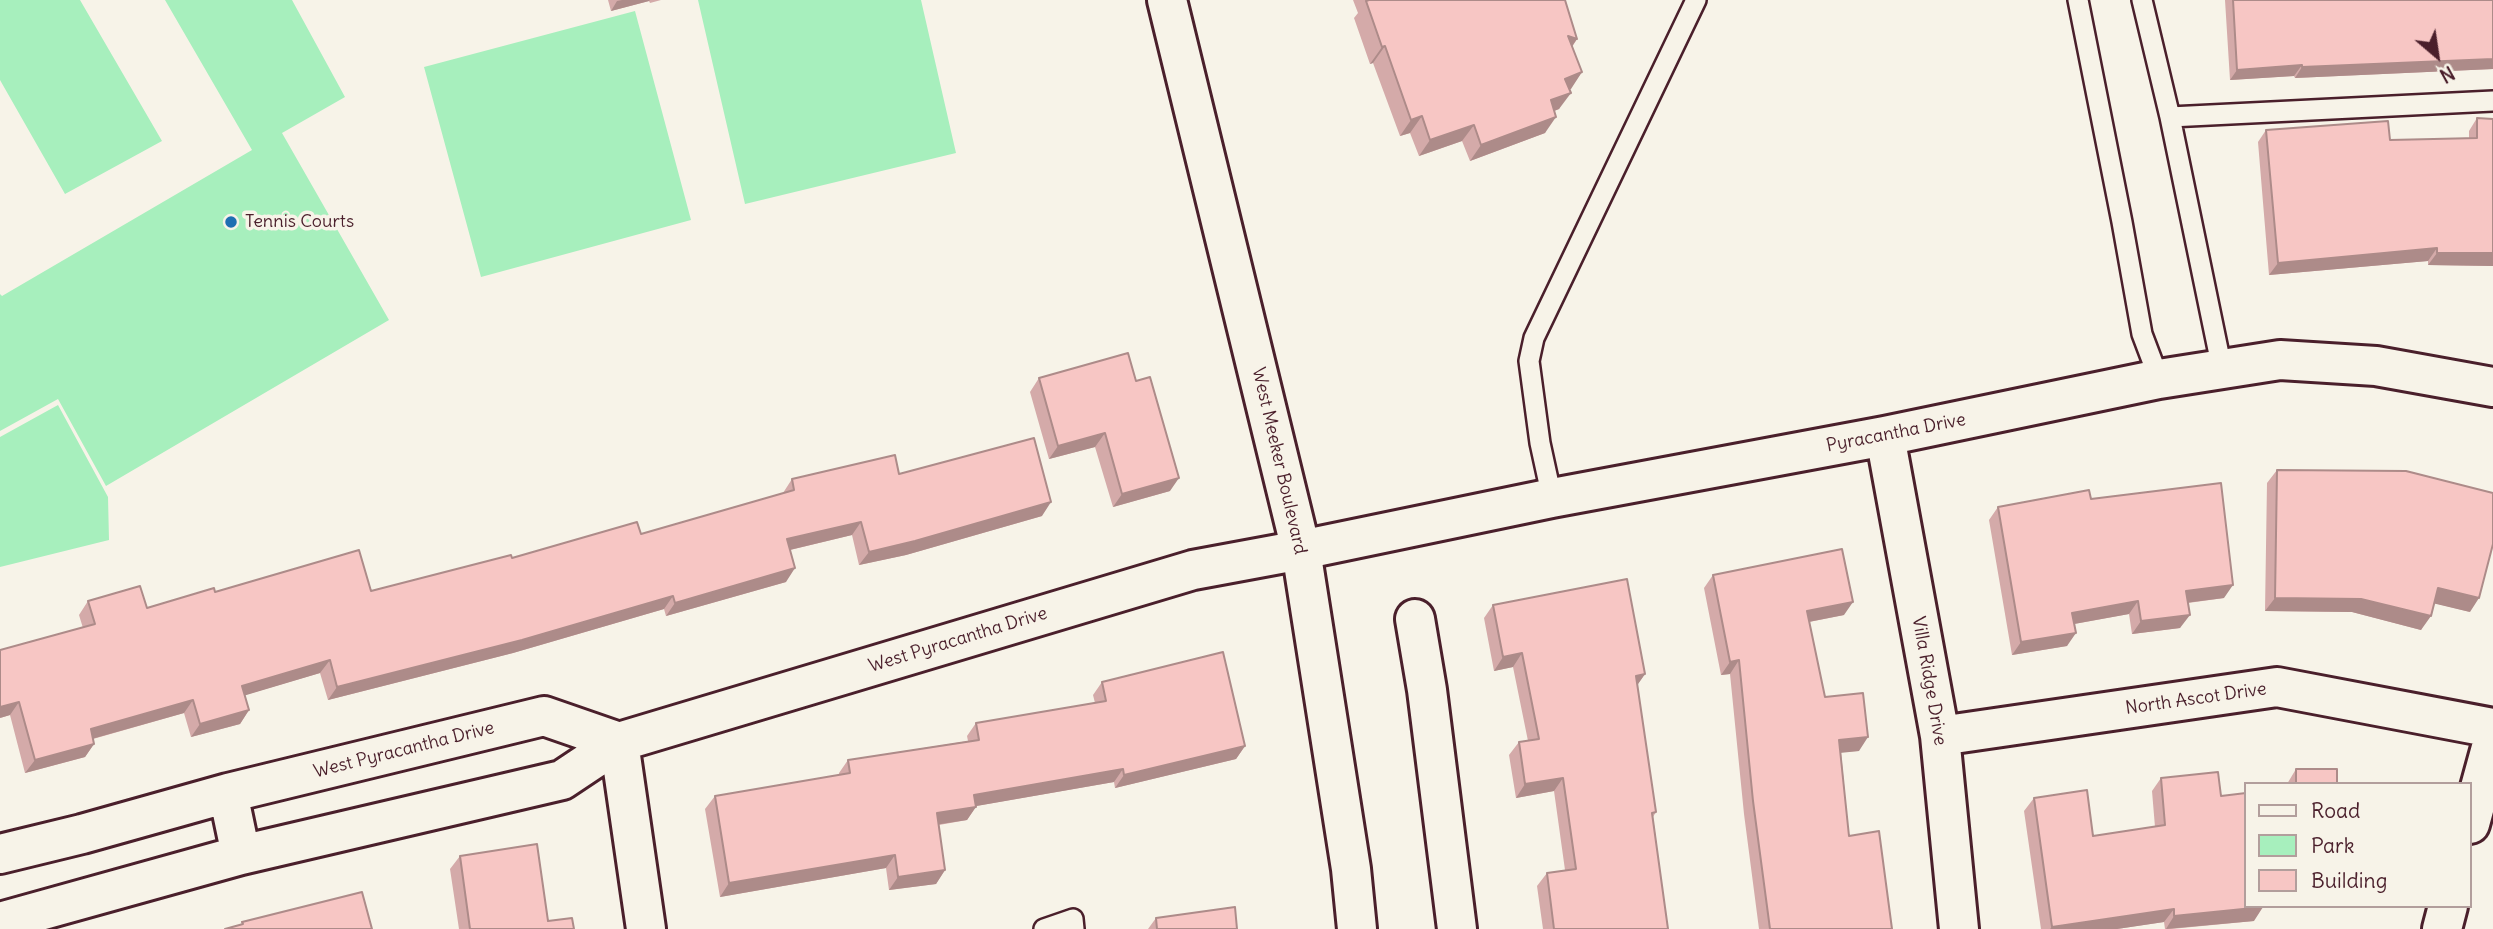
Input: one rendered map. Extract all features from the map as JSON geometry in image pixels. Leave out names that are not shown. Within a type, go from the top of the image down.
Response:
[{"type":"street","name":"West Meeker Boulevard","points":[[1167,0],[1301,550],[1351,869],[1357,929]]},
{"type":"street","name":"Pyracantha Drive","points":[[1301,550],[1552,498],[1885,436],[2159,379],[2280,360],[2376,366],[2493,387]]},
{"type":"street","name":"Villa Ridge Drive","points":[[1885,436],[1940,736],[1959,929]]},
{"type":"street","name":"West Pyracantha Drive","points":[[0,922],[241,855],[562,780],[619,742],[1193,570],[1301,550]]},
{"type":"street","points":[[1415,619],[1429,704],[1457,929]]},
{"type":"street","name":"North Ascot Drive","points":[[1940,736],[2277,687],[2493,728]]},
{"type":"street","name":"West Pyracantha Drive","points":[[0,853],[82,834],[228,793],[544,716],[619,742]]},
{"type":"street","points":[[2472,817],[2493,740]]},
{"type":"street","points":[[619,742],[646,929]]},
{"type":"street","points":[[228,793],[241,855]]},
{"type":"street","points":[[2442,929],[2447,908]]},
{"type":"lane","points":[[1552,498],[1540,443],[1528,361],[1534,338],[1696,0]]},
{"type":"lane","points":[[2078,0],[2142,334],[2159,379]]},
{"type":"lane","points":[[2142,0],[2170,117],[2222,369]]},
{"type":"lane","points":[[2170,117],[2493,101]]},
{"type":"lane","points":[[1044,929],[1073,919],[1074,929]]},
{"type":"green space","points":[[0,0],[80,0],[162,141],[65,194],[0,80]]},
{"type":"green space","name":"Tennis Courts","points":[[165,0],[292,0],[345,97],[282,133],[389,320],[106,486],[58,399],[0,431],[0,294],[2,296],[252,150]]},
{"type":"green space","points":[[698,0],[921,0],[956,153],[745,204]]},
{"type":"green space","points":[[635,11],[691,220],[481,277],[424,67]]},
{"type":"green space","points":[[58,405],[108,497],[109,540],[0,567],[0,437]]},
{"type":"building","points":[[1565,0],[1577,39],[1568,36],[1582,72],[1565,79],[1571,93],[1551,100],[1556,117],[1481,145],[1474,125],[1430,140],[1422,116],[1411,120],[1385,46],[1382,47],[1366,1]]},
{"type":"building","points":[[2233,0],[2493,0],[2493,59],[2302,65],[2237,70]]},
{"type":"building","points":[[2477,118],[2493,119],[2493,253],[2437,253],[2437,248],[2278,263],[2266,130],[2388,121],[2390,140],[2477,138]]},
{"type":"building","points":[[1128,353],[1136,381],[1150,377],[1179,478],[1122,494],[1105,433],[1058,446],[1039,378]]},
{"type":"building","points":[[1034,438],[1051,502],[915,541],[869,552],[861,522],[787,539],[795,568],[675,603],[673,596],[522,640],[337,687],[330,660],[242,686],[249,710],[200,724],[193,700],[91,729],[94,744],[35,760],[19,702],[0,707],[0,650],[95,624],[88,601],[140,586],[147,608],[214,588],[215,592],[359,550],[371,591],[511,555],[512,558],[637,522],[641,534],[794,490],[792,479],[895,455],[899,474]]},
{"type":"building","points":[[2277,470],[2406,471],[2493,493],[2493,544],[2479,598],[2438,588],[2431,616],[2361,599],[2275,598]]},
{"type":"building","points":[[2221,483],[2233,585],[2186,591],[2190,615],[2141,621],[2138,601],[2072,613],[2076,633],[2021,642],[1998,507],[2089,490],[2091,499]]},
{"type":"building","points":[[1842,549],[1853,602],[1807,611],[1825,697],[1863,693],[1868,737],[1839,740],[1849,836],[1879,831],[1892,929],[1770,929],[1753,801],[1739,660],[1730,662],[1713,575]]},
{"type":"building","points":[[1627,579],[1645,674],[1636,676],[1656,812],[1652,813],[1668,929],[1554,929],[1547,873],[1576,869],[1563,778],[1525,784],[1519,742],[1539,739],[1522,653],[1503,657],[1493,605]]},
{"type":"building","points":[[1223,652],[1245,746],[1124,775],[1123,769],[974,795],[976,807],[937,813],[945,870],[898,877],[895,855],[729,883],[715,796],[850,773],[848,760],[979,740],[976,723],[1106,701],[1102,682]]},
{"type":"building","points":[[2296,769],[2337,769],[2337,782],[2296,782]]},
{"type":"building","points":[[2218,772],[2221,796],[2244,793],[2244,908],[2253,908],[2174,916],[2174,909],[2052,927],[2034,798],[2087,790],[2093,836],[2165,825],[2161,778]]},
{"type":"building","points":[[537,844],[548,921],[572,918],[574,929],[470,929],[460,856]]},
{"type":"building","points":[[362,892],[372,929],[225,929],[243,924],[242,922]]},
{"type":"building","points":[[1235,907],[1237,929],[1157,929],[1156,918]]},
{"type":"place","name":"Tennis Courts","points":[[231,222]]}]
